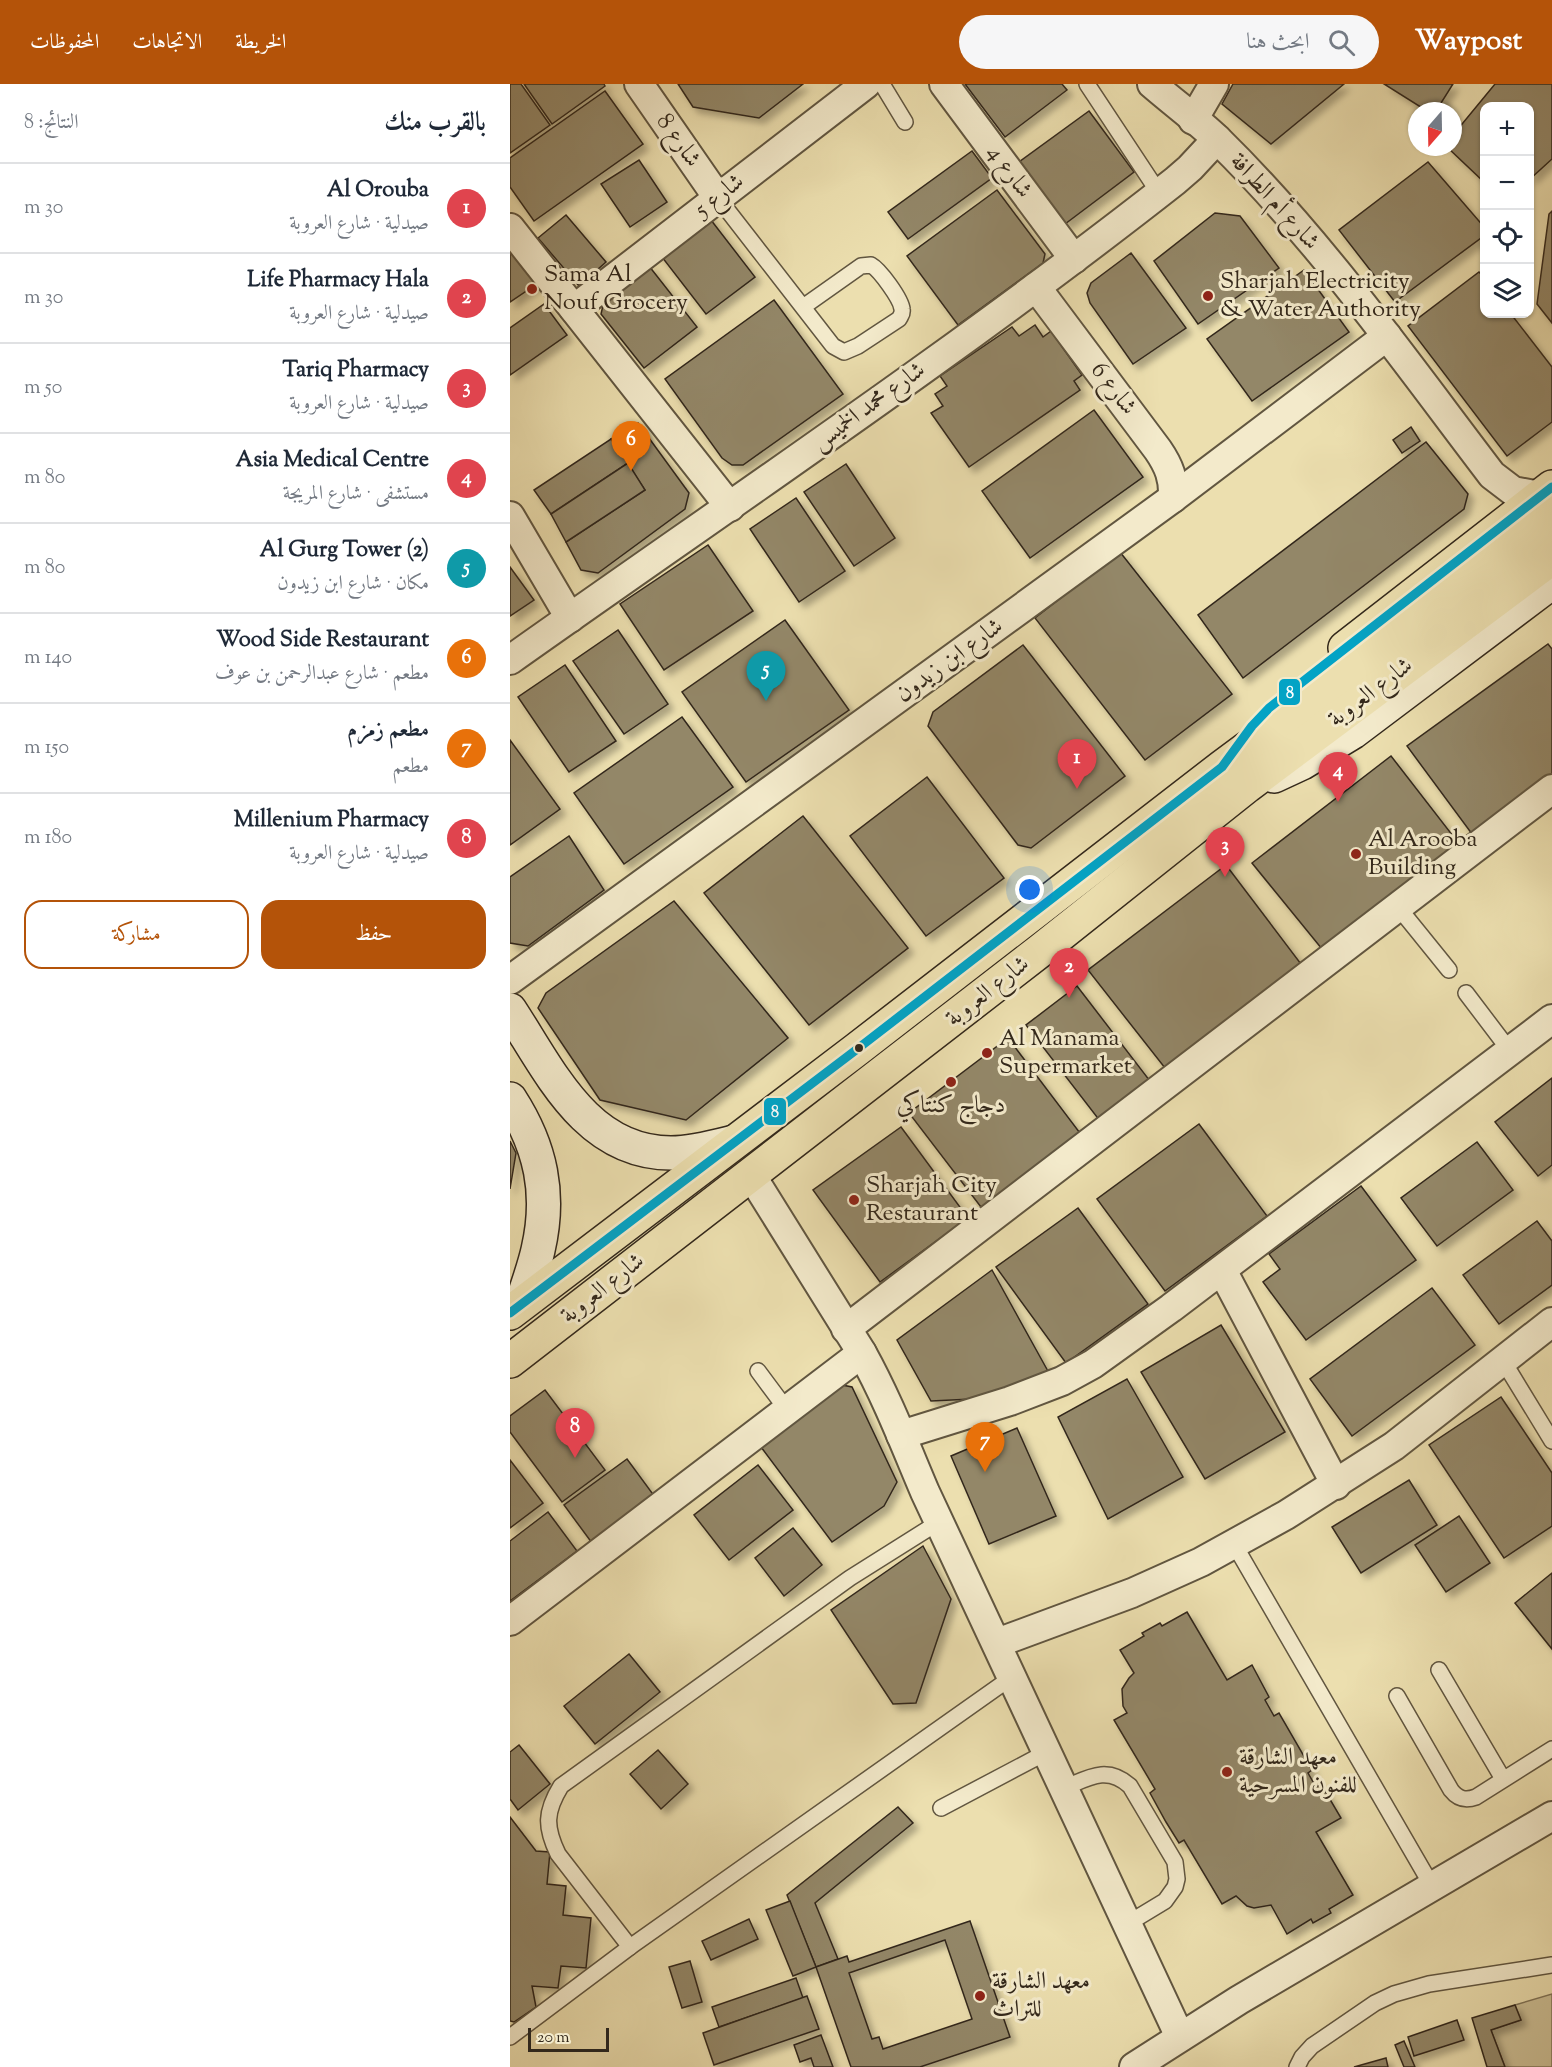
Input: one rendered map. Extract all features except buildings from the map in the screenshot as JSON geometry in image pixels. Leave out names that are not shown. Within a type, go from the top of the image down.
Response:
[{"type":"main road","points":[[1235,777],[1252,726],[1269,708],[1495,531],[1548,502]]},
{"type":"main road","name":"شارع العروبة","points":[[510,1361],[1041,950],[1548,502]]},
{"type":"main road","name":"شارع العروبة","points":[[516,1308],[734,1142],[1235,777],[1552,558]]},
{"type":"street","name":"شارع 8","points":[[639,84],[718,198]]},
{"type":"street","name":"شارع 5","points":[[574,309],[866,84]]},
{"type":"street","name":"شارع 4","points":[[944,84],[1074,259]]},
{"type":"street","name":"شارع أم الطرافة","points":[[1152,84],[1217,139],[1296,224],[1387,336],[1491,475],[1513,491],[1548,502]]},
{"type":"street","points":[[1193,120],[1214,84]]},
{"type":"street","name":"شارع محمد الخميس","points":[[510,660],[730,507],[1074,259],[1190,168],[1217,139]]},
{"type":"street","points":[[510,228],[730,507]]},
{"type":"street","name":"شارع 6","points":[[1036,287],[1162,456],[1171,473],[1173,498]]},
{"type":"street","name":"شارع ابن زيدون","points":[[510,980],[1173,498],[1387,336]]},
{"type":"street","name":"شارع أم الطرافة","points":[[1491,475],[1496,503],[1495,531]]},
{"type":"street","points":[[510,516],[570,618]]},
{"type":"street","points":[[1235,777],[1302,763],[1353,732],[1552,582]]},
{"type":"street","points":[[846,1329],[1552,789]]},
{"type":"street","points":[[510,1010],[576,1109],[593,1125],[613,1138],[640,1149],[670,1153],[700,1150],[734,1142]]},
{"type":"street","points":[[901,1435],[1010,1401],[1062,1381],[1093,1364],[1222,1270],[1552,1019]]},
{"type":"street","points":[[510,1099],[531,1137],[541,1170],[543,1187],[543,1229],[538,1253],[516,1308]]},
{"type":"street","points":[[751,1174],[862,1353],[890,1407],[939,1522],[1179,2037]]},
{"type":"street","points":[[1222,1270],[1336,1485]]},
{"type":"street","points":[[997,1643],[1132,1593],[1234,1544],[1336,1485],[1394,1446],[1552,1322]]},
{"type":"street","points":[[510,1621],[862,1353]]},
{"type":"street","points":[[1134,2067],[1179,2037],[1552,1816]]},
{"type":"lane","points":[[882,84],[905,122]]},
{"type":"lane","points":[[1087,84],[1159,193]]},
{"type":"lane","points":[[718,198],[833,346],[844,352],[858,346],[899,319],[902,314],[900,304],[872,265],[861,266],[803,307]]},
{"type":"lane","points":[[1398,907],[1449,970]]},
{"type":"lane","points":[[1466,993],[1510,1051]]},
{"type":"lane","points":[[1502,1359],[1552,1441]]},
{"type":"lane","points":[[758,1371],[787,1410]]},
{"type":"lane","points":[[630,1947],[558,1854],[550,1837],[548,1820],[551,1802],[561,1786],[849,1578],[939,1522]]},
{"type":"lane","points":[[1234,1544],[1432,1886]]},
{"type":"lane","points":[[1439,1670],[1503,1779]]},
{"type":"lane","points":[[510,2037],[630,1947],[1012,1677]]},
{"type":"lane","points":[[1397,1696],[1454,1794],[1459,1798],[1471,1799],[1552,1749]]},
{"type":"lane","points":[[941,1808],[1047,1752]]},
{"type":"lane","points":[[1064,1788],[1102,1774],[1118,1777],[1124,1781],[1130,1786],[1175,1862],[1177,1878],[1171,1895],[1127,1924]]},
{"type":"lane","points":[[1297,2067],[1312,2046],[1375,2003],[1394,1994],[1429,1984],[1552,1965]]},
{"type":"shaded area","points":[[1552,1994],[1552,2067],[1505,2067],[1491,2030],[1521,2020],[1515,2005]]},
{"type":"transit line","name":"8","points":[[510,1313],[856,1050],[1222,767],[1252,726],[1269,708],[1552,487]]},
{"type":"place","name":"Sama Al Nouf Grocery","points":[[532,289]]},
{"type":"place","name":"Sharjah Electricity & Water Authority","points":[[1208,296]]},
{"type":"place","name":"Wood Side Restaurant","points":[[631,471]]},
{"type":"place","name":"Al Gurg Tower (2)","points":[[766,701]]},
{"type":"place","name":"Al Orouba","points":[[1077,789]]},
{"type":"place","name":"Asia Medical Centre","points":[[1338,802]]},
{"type":"place","name":"Al Arooba Building","points":[[1356,854]]},
{"type":"place","name":"Tariq Pharmacy","points":[[1225,877]]},
{"type":"place","name":"Life Pharmacy Hala","points":[[1069,998]]},
{"type":"place","name":"Al Manama Supermarket","points":[[987,1053]]},
{"type":"place","name":"دجاج كنتاكي","points":[[951,1082]]},
{"type":"place","name":"Sharjah City Restaurant","points":[[854,1200]]},
{"type":"place","name":"Millenium Pharmacy","points":[[575,1458]]},
{"type":"place","name":"مطعم زمزم","points":[[985,1472]]},
{"type":"place","name":"معهد الشارقة للفنون المسرحية","points":[[1227,1772]]},
{"type":"place","name":"معهد الشارقة للتراث","points":[[980,1996]]}]
